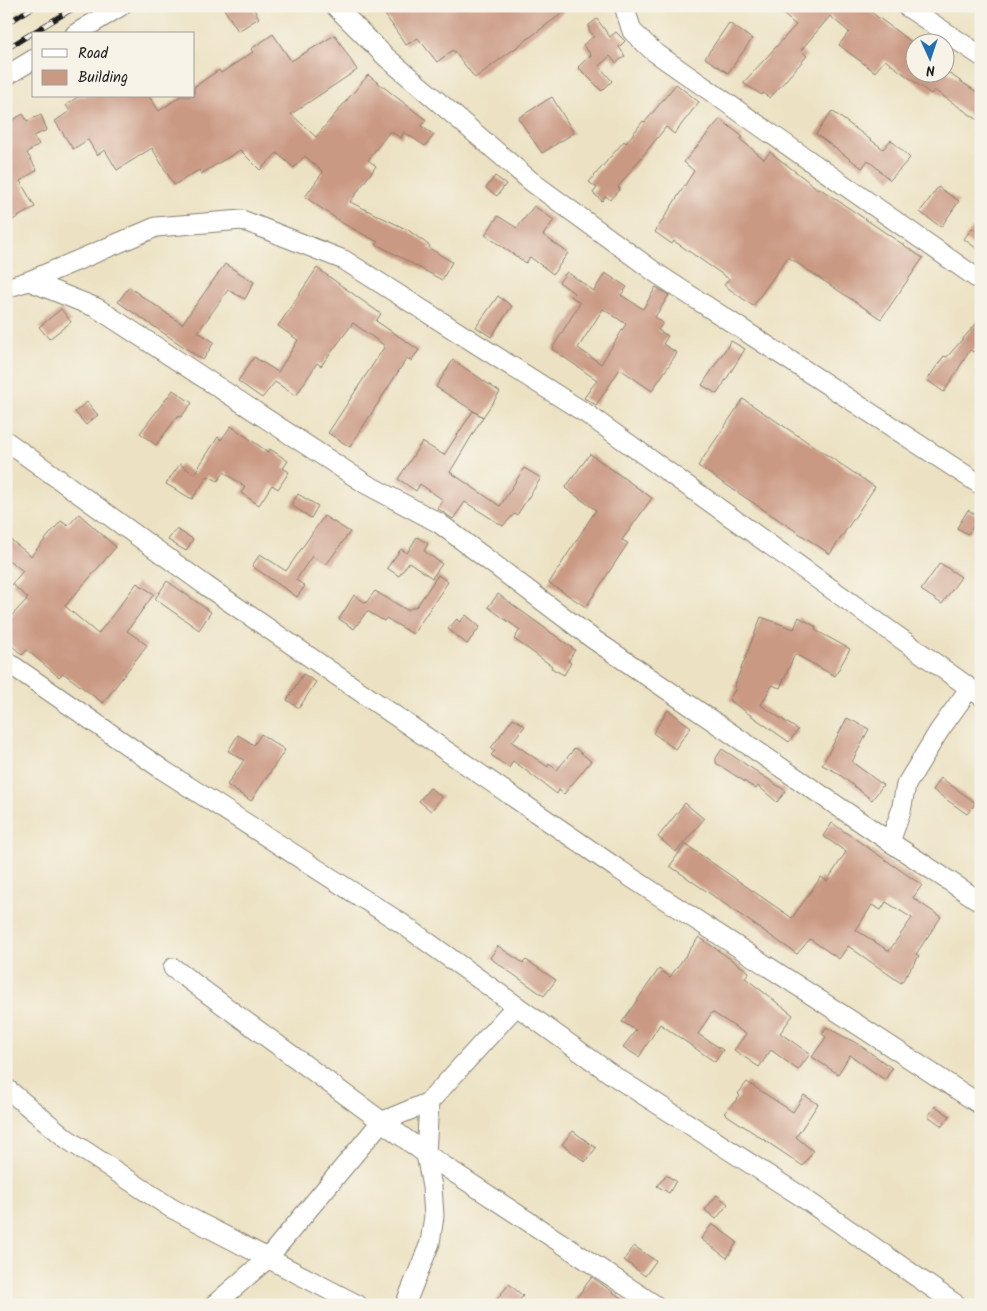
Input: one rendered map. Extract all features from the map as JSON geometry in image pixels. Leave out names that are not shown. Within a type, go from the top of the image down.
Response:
[{"type":"street","points":[[78,32],[121,6]]},
{"type":"street","points":[[335,6],[386,57],[532,182],[659,275],[981,485]]},
{"type":"street","points":[[624,6],[632,31],[653,51],[981,281]]},
{"type":"street","points":[[906,6],[981,56]]},
{"type":"street","points":[[6,76],[32,60]]},
{"type":"street","points":[[6,288],[29,281],[156,226],[242,220],[344,260],[587,414],[975,692],[906,785],[890,842]]},
{"type":"street","points":[[29,281],[97,308],[366,484],[439,523],[593,639],[981,902]]},
{"type":"street","points":[[6,441],[205,585],[618,869],[981,1105]]},
{"type":"street","points":[[6,661],[163,770],[401,923],[614,1076],[800,1195],[957,1305]]},
{"type":"street","points":[[173,968],[426,1154],[655,1305]]},
{"type":"street","points":[[214,1305],[267,1260],[381,1122],[429,1102],[516,1006]]},
{"type":"street","points":[[6,1088],[67,1139],[163,1203],[267,1260],[358,1305]]},
{"type":"street","points":[[405,1305],[430,1243],[434,1216],[432,1187],[426,1154],[429,1102]]},
{"type":"building","points":[[222,6],[252,6],[259,18],[238,31]]},
{"type":"building","points":[[379,6],[572,6],[475,78],[453,50],[437,62],[418,38],[406,45]]},
{"type":"building","points":[[773,6],[863,6],[904,37],[904,74],[885,60],[875,72],[839,45],[849,32],[830,16],[801,50],[807,56],[770,98],[743,83],[796,25]]},
{"type":"building","points":[[597,19],[610,37],[616,32],[625,41],[619,47],[625,56],[616,63],[610,56],[599,66],[612,81],[602,91],[578,67],[591,55],[583,45],[594,36],[589,30],[589,25]]},
{"type":"building","points":[[729,23],[752,39],[728,73],[705,58]]},
{"type":"building","points":[[273,34],[291,61],[335,35],[357,70],[291,114],[316,137],[368,75],[426,120],[421,126],[434,135],[425,146],[404,132],[401,138],[390,131],[368,160],[376,166],[350,202],[408,230],[430,246],[429,248],[452,262],[442,280],[376,244],[378,242],[344,224],[305,197],[323,172],[305,156],[294,168],[277,153],[260,170],[240,150],[201,174],[199,170],[174,185],[152,148],[117,170],[105,150],[97,155],[88,140],[73,149],[55,121],[70,111],[66,105],[76,98],[150,98],[159,111],[178,98],[195,98],[195,86],[219,70],[221,73],[253,52],[251,49]]},
{"type":"building","points":[[954,77],[981,95],[981,122],[934,90],[931,94],[915,82],[954,82]]},
{"type":"building","points":[[676,84],[699,102],[674,134],[666,127],[618,187],[620,189],[610,200],[606,196],[602,201],[593,193],[597,188],[589,182],[624,141],[626,143],[643,121],[645,122]]},
{"type":"building","points":[[552,97],[574,133],[542,153],[518,118]]},
{"type":"building","points":[[832,111],[883,149],[891,140],[910,158],[890,180],[868,160],[862,168],[816,134]]},
{"type":"building","points":[[23,114],[27,121],[41,115],[47,130],[33,136],[39,144],[27,153],[37,170],[20,181],[35,207],[11,221],[6,214],[6,124]]},
{"type":"building","points":[[720,119],[743,137],[740,139],[764,159],[770,152],[818,189],[923,258],[881,319],[788,257],[753,306],[724,285],[729,279],[674,241],[672,244],[655,232],[694,171],[684,162]]},
{"type":"building","points":[[495,176],[506,184],[497,196],[486,188]]},
{"type":"building","points":[[938,187],[959,201],[941,227],[920,212]]},
{"type":"building","points":[[534,206],[554,220],[543,235],[568,253],[553,274],[530,257],[526,263],[485,235],[498,216],[517,228]]},
{"type":"building","points":[[972,228],[981,234],[981,252],[964,239]]},
{"type":"building","points":[[225,264],[254,282],[245,299],[228,290],[198,332],[214,342],[203,360],[118,302],[129,287],[182,324]]},
{"type":"building","points":[[317,268],[381,314],[376,321],[419,350],[411,361],[407,358],[350,447],[328,433],[385,346],[353,323],[321,366],[317,363],[296,396],[275,382],[262,398],[238,381],[254,357],[278,372],[298,340],[278,326]]},
{"type":"building","points":[[567,272],[594,291],[605,273],[627,287],[621,295],[643,309],[656,287],[669,295],[655,317],[663,323],[658,330],[668,336],[663,344],[677,353],[652,391],[620,369],[596,405],[584,398],[597,380],[552,349],[580,303],[571,296],[574,293],[559,282]],"holes":[[[603,309],[626,324],[601,364],[578,348]]]},
{"type":"building","points":[[498,296],[512,306],[491,337],[476,327]]},
{"type":"building","points":[[61,309],[71,322],[49,339],[39,327]]},
{"type":"building","points":[[981,318],[981,334],[978,339],[981,342],[973,352],[970,350],[944,392],[927,380],[944,356],[947,357]]},
{"type":"building","points":[[731,341],[745,349],[717,394],[702,385]]},
{"type":"building","points":[[453,360],[500,392],[483,417],[436,387]]},
{"type":"building","points":[[173,390],[192,403],[181,417],[178,416],[156,445],[140,433]]},
{"type":"building","points":[[743,399],[875,487],[830,554],[698,466]]},
{"type":"building","points":[[87,402],[98,415],[86,425],[75,412]]},
{"type":"building","points":[[473,411],[483,417],[450,472],[500,506],[524,468],[541,478],[517,515],[514,514],[503,526],[465,502],[453,519],[437,508],[443,500],[420,484],[416,491],[398,479],[422,442],[444,455]]},
{"type":"building","points":[[231,426],[268,452],[270,449],[288,461],[283,468],[289,472],[278,489],[272,485],[259,505],[241,493],[245,487],[224,472],[218,481],[208,476],[192,499],[166,484],[180,464],[194,474],[218,437],[221,440]]},
{"type":"building","points":[[590,454],[652,498],[622,540],[628,543],[586,607],[549,583],[596,510],[565,488]]},
{"type":"building","points":[[298,494],[318,506],[311,518],[291,505]]},
{"type":"building","points":[[968,510],[980,518],[968,534],[957,528]]},
{"type":"building","points":[[79,514],[116,547],[65,606],[98,634],[137,583],[154,594],[127,631],[147,645],[103,703],[63,673],[59,677],[27,650],[22,655],[6,640],[6,622],[28,598],[12,584],[23,571],[6,558],[6,536],[31,556],[61,521],[68,526]]},
{"type":"building","points":[[324,516],[350,532],[326,565],[312,556],[296,580],[305,586],[297,597],[252,566],[260,554],[286,571]]},
{"type":"building","points":[[176,529],[193,539],[186,551],[168,540]]},
{"type":"building","points":[[417,537],[428,544],[424,551],[442,564],[432,578],[409,562],[399,576],[387,568],[401,549],[407,553]]},
{"type":"building","points":[[940,563],[961,577],[942,604],[921,590]]},
{"type":"building","points":[[438,575],[448,582],[413,634],[386,618],[384,621],[367,611],[354,629],[339,619],[354,595],[366,603],[375,591],[407,610],[417,606]]},
{"type":"building","points":[[167,581],[211,612],[199,630],[155,599]]},
{"type":"building","points":[[498,594],[575,650],[568,661],[571,663],[564,675],[551,668],[552,666],[514,639],[520,630],[488,607]]},
{"type":"building","points":[[466,615],[480,627],[467,644],[448,629],[457,619],[460,622]]},
{"type":"building","points":[[761,617],[794,629],[799,617],[816,627],[815,630],[850,649],[835,676],[795,654],[780,688],[772,685],[761,705],[798,730],[789,742],[729,700],[736,688],[734,687]]},
{"type":"building","points":[[303,674],[316,682],[299,708],[287,700]]},
{"type":"building","points":[[668,710],[691,727],[675,749],[653,733]]},
{"type":"building","points":[[513,718],[525,726],[512,742],[548,767],[549,764],[557,770],[575,748],[591,761],[564,794],[559,790],[557,794],[513,761],[509,768],[491,755],[495,751],[491,748]]},
{"type":"building","points":[[847,718],[869,729],[852,762],[883,785],[872,800],[836,772],[822,765]]},
{"type":"building","points":[[261,734],[285,750],[251,801],[227,785],[244,760],[228,751],[238,735],[254,745]]},
{"type":"building","points":[[722,749],[786,791],[777,802],[758,786],[756,789],[716,763],[716,758]]},
{"type":"building","points":[[941,778],[976,803],[967,814],[933,790]]},
{"type":"building","points":[[430,788],[442,797],[431,811],[419,801]]},
{"type":"building","points":[[685,803],[704,819],[676,852],[658,837]]},
{"type":"building","points":[[832,823],[922,885],[913,898],[941,917],[916,954],[919,956],[901,983],[848,946],[839,959],[810,939],[797,954],[670,866],[685,844],[792,918],[821,877],[827,881],[846,852],[823,836]],"holes":[[[886,902],[912,918],[889,951],[856,930],[872,905],[881,910]]]},
{"type":"building","points":[[699,937],[749,972],[745,978],[793,1015],[780,1033],[810,1054],[798,1070],[771,1050],[759,1067],[734,1050],[746,1034],[712,1012],[698,1034],[723,1050],[715,1062],[660,1024],[639,1057],[623,1047],[636,1030],[622,1022],[659,969],[670,977]]},
{"type":"building","points":[[498,946],[523,963],[526,960],[556,980],[544,996],[490,958]]},
{"type":"building","points":[[826,1027],[858,1044],[892,1068],[885,1080],[850,1055],[838,1074],[812,1057],[826,1037],[822,1034]]},
{"type":"building","points":[[747,1082],[793,1112],[804,1095],[818,1104],[796,1137],[813,1151],[803,1166],[724,1113],[740,1096],[738,1094]]},
{"type":"building","points":[[935,1106],[950,1116],[942,1126],[928,1116]]},
{"type":"building","points":[[573,1131],[596,1148],[585,1162],[562,1144]]},
{"type":"building","points":[[666,1175],[676,1181],[669,1193],[657,1186]]},
{"type":"building","points":[[717,1195],[728,1204],[716,1219],[705,1210]]},
{"type":"building","points":[[712,1224],[737,1242],[727,1258],[701,1239]]},
{"type":"building","points":[[634,1246],[656,1261],[645,1276],[624,1260]]},
{"type":"building","points":[[592,1277],[631,1305],[571,1305]]},
{"type":"building","points":[[509,1284],[523,1296],[516,1305],[492,1305]]},
{"type":"railway","points":[[6,24],[35,6]]},
{"type":"railway","points":[[34,32],[77,6]]},
{"type":"railway","points":[[6,49],[32,33]]}]
